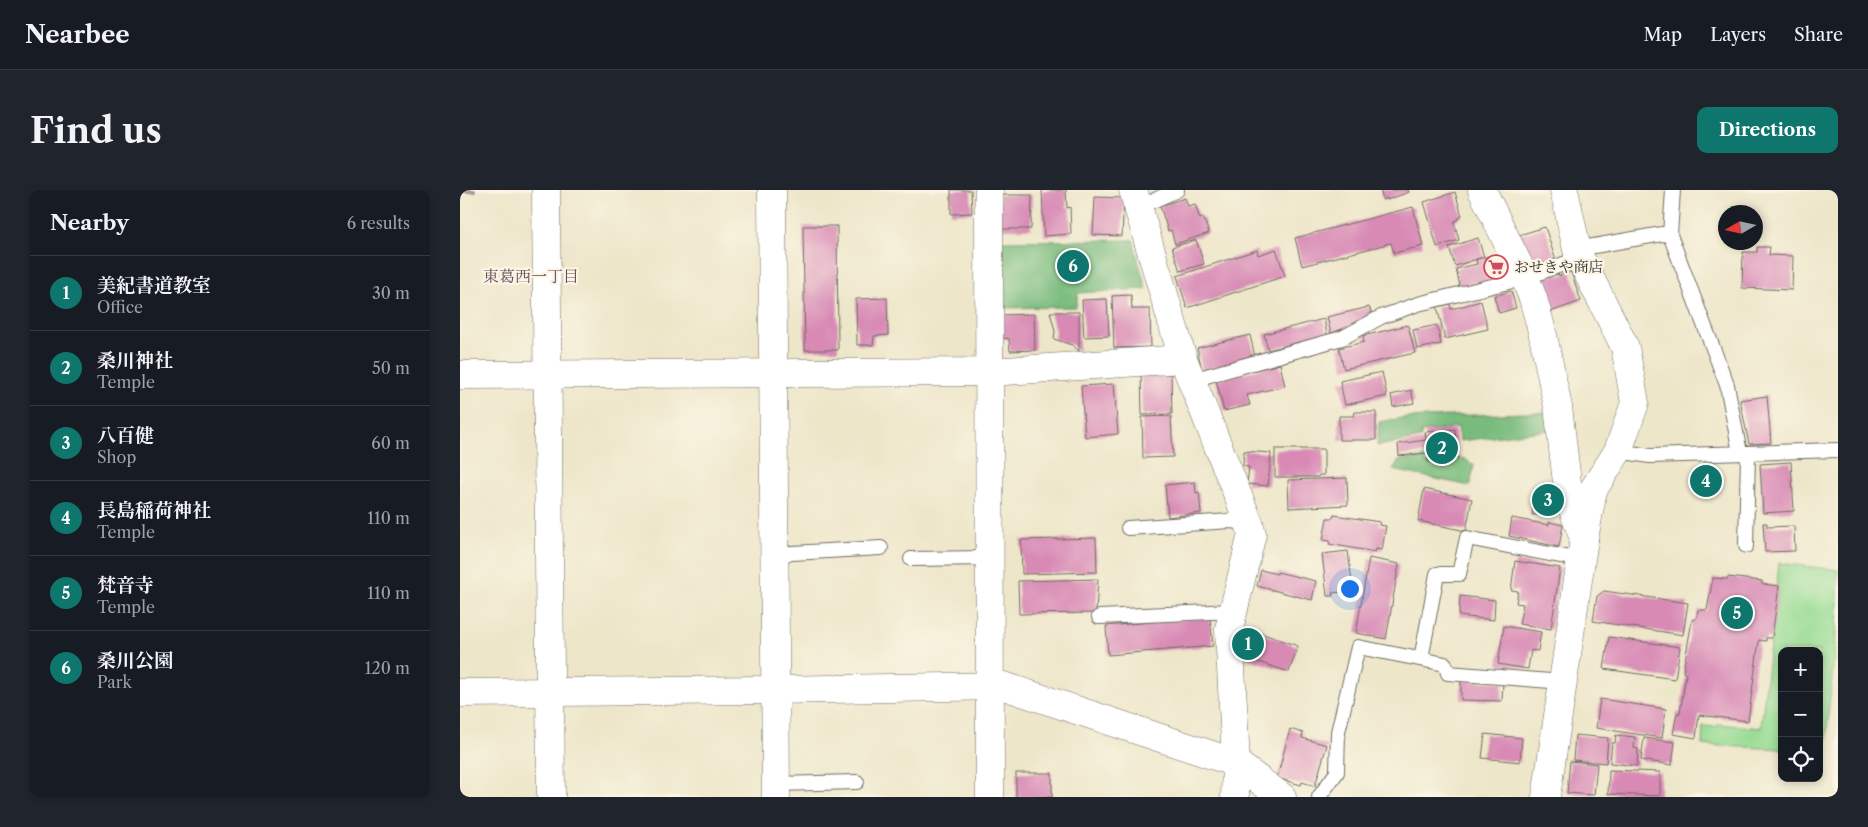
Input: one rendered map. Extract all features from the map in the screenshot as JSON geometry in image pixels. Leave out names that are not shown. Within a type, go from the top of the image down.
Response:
[{"type":"street","points":[[546,190],[550,797]]},
{"type":"street","points":[[772,190],[776,790]]},
{"type":"street","points":[[989,190],[990,797]]},
{"type":"street","points":[[1482,190],[1525,278],[1542,331],[1558,407],[1569,499],[1583,549]]},
{"type":"street","points":[[1546,797],[1593,490],[1618,451],[1636,403],[1625,347],[1579,254],[1564,190]]},
{"type":"street","points":[[1136,198],[1188,369],[1249,522],[1252,534],[1229,628],[1236,763],[1235,797]]},
{"type":"street","points":[[460,375],[1188,369]]},
{"type":"street","points":[[460,693],[1004,686],[1236,763],[1282,797]]},
{"type":"lane","points":[[1136,198],[1177,190]]},
{"type":"lane","points":[[1674,190],[1670,235],[1727,385],[1744,453],[1746,546]]},
{"type":"lane","points":[[1188,369],[1342,338],[1381,317],[1418,304],[1525,278],[1579,254],[1662,234],[1670,235]]},
{"type":"lane","points":[[1618,451],[1650,456],[1838,450]]},
{"type":"lane","points":[[1128,528],[1230,521],[1249,522]]},
{"type":"lane","points":[[1420,659],[1437,574],[1459,574],[1468,538],[1583,549]]},
{"type":"lane","points":[[774,554],[881,548]]},
{"type":"lane","points":[[911,559],[990,558]]},
{"type":"lane","points":[[1099,617],[1234,611]]},
{"type":"lane","points":[[1319,797],[1337,772],[1338,732],[1358,648],[1445,664],[1448,674],[1564,682]]},
{"type":"lane","points":[[776,790],[858,782]]},
{"type":"green space","points":[[1133,240],[1146,289],[1078,293],[1076,307],[989,308],[999,241]]},
{"type":"green space","points":[[1549,412],[1550,430],[1460,441],[1458,427],[1421,432],[1421,438],[1377,446],[1379,422],[1402,418]]},
{"type":"green space","points":[[1424,457],[1425,464],[1463,458],[1474,465],[1470,486],[1393,470],[1398,461]]},
{"type":"green space","points":[[1779,563],[1838,570],[1838,611],[1825,751],[1823,751],[1823,647],[1778,647],[1778,749],[1702,745],[1703,726],[1717,727],[1718,724],[1761,728]]},
{"type":"building","points":[[460,190],[475,190],[475,192],[460,192]]},
{"type":"building","points":[[951,190],[971,190],[972,213],[951,214]]},
{"type":"building","points":[[1042,190],[1066,190],[1067,208],[1070,207],[1071,234],[1044,236]]},
{"type":"building","points":[[1380,190],[1408,190],[1409,192],[1383,200]]},
{"type":"building","points":[[1455,192],[1462,216],[1454,222],[1459,240],[1437,247],[1424,202]]},
{"type":"building","points":[[1000,195],[1032,195],[1031,229],[999,229]]},
{"type":"building","points":[[1095,197],[1124,198],[1122,236],[1093,235]]},
{"type":"building","points":[[1185,198],[1188,206],[1195,204],[1200,219],[1203,217],[1209,233],[1175,244],[1171,230],[1168,231],[1160,206]]},
{"type":"building","points":[[1413,207],[1423,246],[1394,253],[1391,243],[1302,266],[1295,238]]},
{"type":"building","points":[[803,226],[837,226],[838,350],[805,350]]},
{"type":"building","points":[[1545,227],[1556,261],[1527,271],[1516,236]]},
{"type":"building","points":[[1478,238],[1484,257],[1455,266],[1449,247]]},
{"type":"building","points":[[1196,240],[1204,264],[1180,271],[1172,247]]},
{"type":"building","points":[[1763,247],[1770,247],[1769,255],[1793,256],[1792,290],[1742,288],[1743,252],[1757,252],[1757,250],[1763,250]]},
{"type":"building","points":[[1276,249],[1285,276],[1187,308],[1177,276],[1257,250],[1258,255]]},
{"type":"building","points":[[1504,253],[1509,276],[1460,287],[1456,269],[1477,264],[1476,259]]},
{"type":"building","points":[[1571,272],[1581,301],[1550,312],[1538,281],[1558,273],[1559,276]]},
{"type":"building","points":[[1511,291],[1516,308],[1499,313],[1494,296]]},
{"type":"building","points":[[1131,295],[1132,309],[1150,309],[1151,347],[1114,348],[1112,296]]},
{"type":"building","points":[[887,298],[888,335],[874,336],[873,345],[857,345],[856,299]]},
{"type":"building","points":[[1107,299],[1109,336],[1084,337],[1082,300]]},
{"type":"building","points":[[1481,301],[1488,329],[1445,339],[1437,307],[1450,304],[1451,309]]},
{"type":"building","points":[[1369,307],[1372,313],[1350,326],[1331,333],[1327,317]]},
{"type":"building","points":[[1050,312],[1079,312],[1079,351],[1072,345],[1054,339],[1055,331]]},
{"type":"building","points":[[1034,314],[1035,350],[1010,351],[1009,339],[1002,338],[1001,315]]},
{"type":"building","points":[[1324,319],[1327,335],[1268,350],[1264,334]]},
{"type":"building","points":[[1408,325],[1415,353],[1344,369],[1339,348],[1364,342],[1363,336]]},
{"type":"building","points":[[1437,325],[1441,344],[1417,349],[1413,330]]},
{"type":"building","points":[[1250,335],[1255,357],[1202,370],[1197,348]]},
{"type":"building","points":[[1280,364],[1285,386],[1247,395],[1250,405],[1224,411],[1216,380]]},
{"type":"building","points":[[1382,372],[1387,396],[1345,405],[1340,381]]},
{"type":"building","points":[[1171,374],[1172,414],[1142,415],[1141,375]]},
{"type":"building","points":[[1114,384],[1118,434],[1085,437],[1081,386]]},
{"type":"building","points":[[1411,390],[1414,403],[1393,407],[1391,395]]},
{"type":"building","points":[[1767,396],[1771,443],[1749,444],[1740,400]]},
{"type":"building","points":[[1355,412],[1376,412],[1376,440],[1339,440],[1339,416],[1354,416]]},
{"type":"building","points":[[1171,416],[1173,457],[1143,458],[1142,417]]},
{"type":"building","points":[[1455,429],[1458,458],[1428,462],[1427,453],[1399,456],[1398,444],[1426,440],[1425,432]]},
{"type":"building","points":[[1275,449],[1324,449],[1324,475],[1319,475],[1318,477],[1275,477]]},
{"type":"building","points":[[1244,451],[1271,453],[1268,486],[1247,484],[1249,467],[1243,466]]},
{"type":"building","points":[[1791,462],[1794,511],[1763,513],[1760,464]]},
{"type":"building","points":[[1713,470],[1713,491],[1699,491],[1699,471]]},
{"type":"building","points":[[1347,478],[1348,505],[1289,508],[1288,480]]},
{"type":"building","points":[[1195,482],[1196,493],[1199,492],[1201,513],[1168,517],[1165,485]]},
{"type":"building","points":[[1558,487],[1562,513],[1532,515],[1535,489]]},
{"type":"building","points":[[1424,489],[1472,499],[1466,531],[1418,521]]},
{"type":"building","points":[[1334,515],[1380,522],[1379,525],[1386,526],[1382,550],[1376,549],[1375,552],[1329,544],[1330,541],[1323,540],[1327,518],[1333,518]]},
{"type":"building","points":[[1512,518],[1549,525],[1549,522],[1563,525],[1559,547],[1509,536]]},
{"type":"building","points":[[1763,523],[1767,523],[1767,527],[1794,526],[1795,551],[1765,552]]},
{"type":"building","points":[[1096,538],[1097,572],[1022,574],[1021,540]]},
{"type":"building","points":[[1348,551],[1353,591],[1332,593],[1333,596],[1327,596],[1322,554]]},
{"type":"building","points":[[1369,558],[1399,564],[1386,639],[1356,633]]},
{"type":"building","points":[[1515,561],[1560,568],[1551,629],[1519,624],[1523,604],[1516,603],[1518,591],[1511,590]]},
{"type":"building","points":[[1261,570],[1316,581],[1312,600],[1257,586]]},
{"type":"building","points":[[1728,577],[1762,581],[1762,584],[1779,586],[1772,638],[1766,638],[1766,641],[1759,640],[1748,721],[1699,715],[1696,738],[1673,734],[1677,713],[1680,713],[1686,674],[1683,672],[1692,620],[1696,619],[1698,610],[1707,610],[1713,578],[1727,579]]},
{"type":"building","points":[[1098,579],[1096,613],[1019,614],[1018,581]]},
{"type":"building","points":[[1604,591],[1688,603],[1683,635],[1593,621],[1597,596]]},
{"type":"building","points":[[1460,596],[1495,600],[1494,620],[1459,616]]},
{"type":"building","points":[[1210,617],[1213,646],[1108,655],[1106,626]]},
{"type":"building","points":[[1504,626],[1541,632],[1538,651],[1531,650],[1528,669],[1498,664]]},
{"type":"building","points":[[1246,628],[1298,646],[1289,672],[1237,655]]},
{"type":"building","points":[[1609,637],[1680,647],[1675,679],[1604,669]]},
{"type":"building","points":[[1461,681],[1503,682],[1502,701],[1461,700]]},
{"type":"building","points":[[1600,699],[1666,709],[1662,738],[1596,728]]},
{"type":"building","points":[[1290,729],[1303,733],[1302,738],[1327,745],[1315,786],[1302,782],[1301,785],[1277,778]]},
{"type":"building","points":[[1485,734],[1522,738],[1520,762],[1482,758]]},
{"type":"building","points":[[1575,735],[1608,738],[1606,763],[1573,760]]},
{"type":"building","points":[[1616,735],[1635,737],[1634,748],[1638,749],[1637,766],[1610,763],[1612,743],[1615,743]]},
{"type":"building","points":[[1644,738],[1675,742],[1672,765],[1641,760]]},
{"type":"building","points":[[1570,761],[1597,764],[1594,795],[1567,793]]},
{"type":"building","points":[[1609,770],[1660,772],[1660,796],[1608,794]]},
{"type":"building","points":[[1016,773],[1052,773],[1052,797],[1016,797]]},
{"type":"place","name":"桑川公園","points":[[1073,266]]},
{"type":"place","name":"おせきや商店","points":[[1496,267]]},
{"type":"place","name":"桑川神社","points":[[1442,448]]},
{"type":"place","name":"長島稲荷神社","points":[[1706,481]]},
{"type":"place","name":"八百健","points":[[1548,500]]},
{"type":"place","name":"梵音寺","points":[[1737,613]]},
{"type":"place","name":"美紀書道教室","points":[[1248,644]]},
{"type":"district","name":"東葛西一丁目","points":[[531,276]]}]
